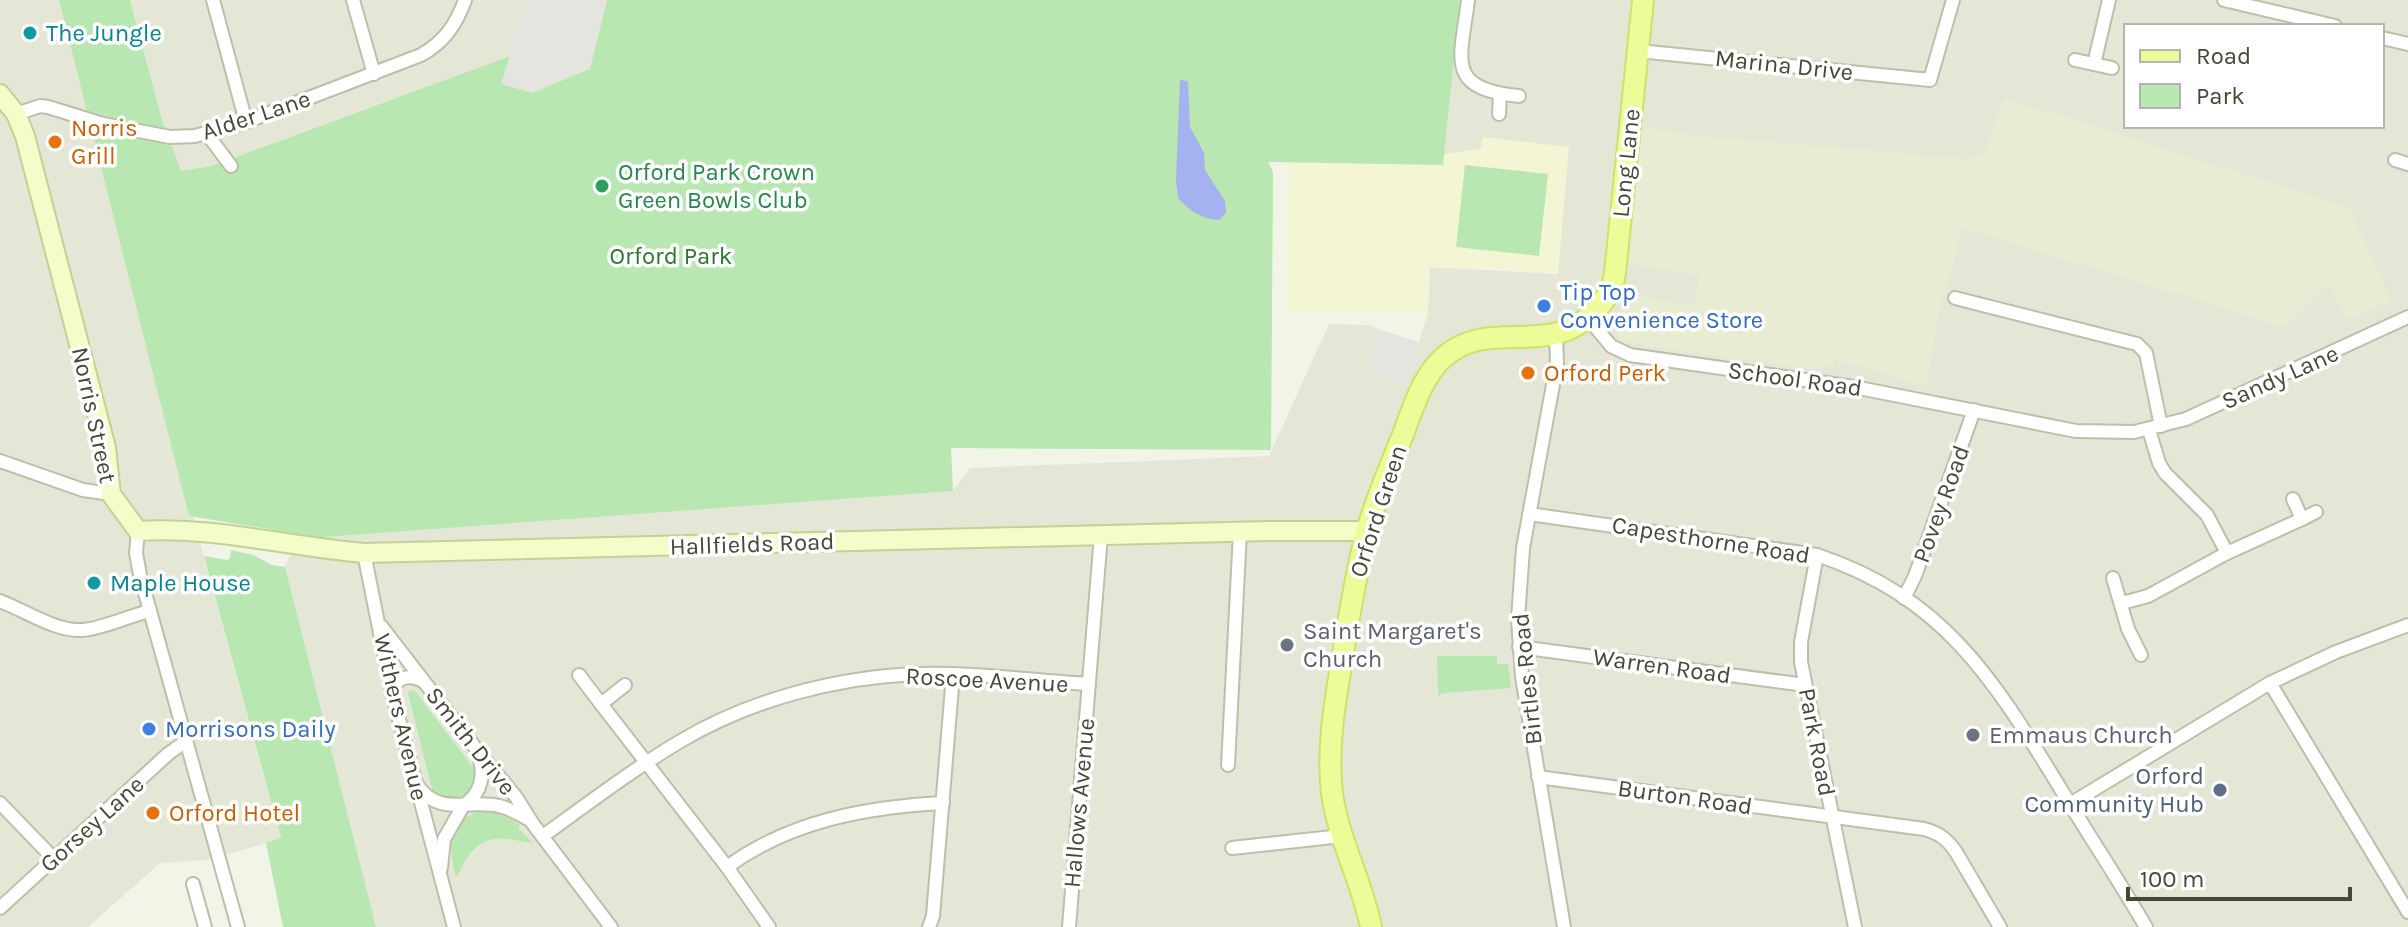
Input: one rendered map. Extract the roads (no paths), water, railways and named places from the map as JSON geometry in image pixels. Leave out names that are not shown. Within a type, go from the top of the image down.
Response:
[{"type":"main road","name":"Long Lane","points":[[1588,318],[1606,299],[1614,281],[1643,0]]},
{"type":"main road","points":[[1556,335],[1588,318]]},
{"type":"main road","name":"Orford Green","points":[[1371,927],[1342,836],[1332,793],[1330,745],[1352,600],[1367,531],[1399,443],[1427,379],[1446,356],[1459,347],[1485,338],[1556,335]]},
{"type":"street","points":[[213,0],[246,122]]},
{"type":"street","points":[[353,0],[374,74]]},
{"type":"street","name":"Alder Lane","points":[[7,108],[48,107],[103,124],[170,137],[207,134],[421,55],[437,46],[451,30],[465,0]]},
{"type":"street","points":[[1468,0],[1462,54],[1464,74],[1480,89],[1519,96]]},
{"type":"street","name":"Marina Drive","points":[[1638,51],[1930,80],[1953,0]]},
{"type":"street","points":[[2094,64],[2109,0]]},
{"type":"street","points":[[2224,0],[2292,21],[2318,24]]},
{"type":"street","points":[[2384,38],[2408,44]]},
{"type":"street","points":[[2075,60],[2112,68]]},
{"type":"street","points":[[1499,114],[1500,94]]},
{"type":"street","name":"Norris Street","points":[[7,108],[25,136],[106,448],[111,494],[138,531]]},
{"type":"street","points":[[207,134],[231,166]]},
{"type":"street","points":[[1955,298],[2137,344],[2146,353],[2159,463],[2207,515],[2227,553]]},
{"type":"street","name":"Sandy Lane","points":[[2155,428],[2186,419],[2408,317]]},
{"type":"street","name":"School Road","points":[[1588,318],[1611,346],[1630,355],[1854,387],[2076,431],[2113,433],[2155,428]]},
{"type":"street","name":"Birtles Road","points":[[1556,335],[1557,363],[1529,514],[1520,582],[1519,647],[1564,927]]},
{"type":"street","name":"Povey Road","points":[[1904,598],[1915,576],[1974,410]]},
{"type":"street","points":[[0,461],[83,490],[111,494]]},
{"type":"street","points":[[2293,499],[2302,519]]},
{"type":"street","points":[[2122,603],[2148,596],[2227,553],[2316,512]]},
{"type":"street","name":"Capesthorne Road","points":[[1529,514],[1817,555],[1855,570],[1904,598],[1941,626],[1989,676],[2146,927]]},
{"type":"street","points":[[138,531],[136,553],[150,611],[238,927]]},
{"type":"street","name":"Hallfields Road","points":[[138,531],[202,531],[287,545],[364,553],[1367,531]]},
{"type":"street","points":[[1228,765],[1240,532]]},
{"type":"street","name":"Hallows Avenue","points":[[1069,927],[1101,535]]},
{"type":"street","name":"Withers Avenue","points":[[364,553],[392,693],[454,927]]},
{"type":"street","name":"Park Road","points":[[1817,555],[1801,642],[1801,662],[1855,927]]},
{"type":"street","points":[[2113,578],[2128,629],[2141,655]]},
{"type":"street","points":[[0,601],[70,629],[84,630],[150,611]]},
{"type":"street","name":"Smith Drive","points":[[379,623],[516,797],[611,927]]},
{"type":"street","points":[[2070,804],[2270,683],[2336,652],[2408,625]]},
{"type":"street","name":"Warren Road","points":[[1519,647],[1805,685]]},
{"type":"street","points":[[579,675],[727,867],[769,927]]},
{"type":"street","points":[[929,927],[933,916],[953,675]]},
{"type":"street","name":"Roscoe Avenue","points":[[543,836],[677,743],[756,706],[795,694],[887,676],[953,675],[1089,684]]},
{"type":"street","points":[[392,693],[395,683],[404,677],[414,677],[425,683]]},
{"type":"street","points":[[2270,683],[2408,912]]},
{"type":"street","points":[[601,704],[625,685]]},
{"type":"street","name":"Gorsey Lane","points":[[0,908],[186,741]]},
{"type":"street","name":"Withers Avenue","points":[[441,879],[444,839],[481,782],[477,750]]},
{"type":"street","name":"Burton Road","points":[[1538,777],[1937,833],[1956,852],[2000,927]]},
{"type":"street","name":"Smith Drive","points":[[416,783],[433,801],[447,806],[499,806],[532,822]]},
{"type":"street","points":[[0,803],[53,858]]},
{"type":"street","points":[[727,867],[752,848],[801,826],[855,814],[943,803]]},
{"type":"street","points":[[1232,848],[1342,836]]},
{"type":"street","points":[[193,884],[205,927]]},
{"type":"water","points":[[1180,80],[1188,81],[1190,127],[1204,153],[1205,170],[1225,201],[1226,213],[1219,220],[1196,214],[1178,198]]},
{"type":"place","name":"The Jungle","points":[[30,33]]},
{"type":"place","name":"Norris Grill","points":[[55,142]]},
{"type":"place","name":"Orford Park Crown Green Bowls Club","points":[[602,186]]},
{"type":"place","name":"Tip Top Convenience Store","points":[[1544,306]]},
{"type":"place","name":"Orford Perk","points":[[1528,373]]},
{"type":"place","name":"Maple House","points":[[94,583]]},
{"type":"place","name":"Saint Margaret's Church","points":[[1287,645]]},
{"type":"place","name":"Morrisons Daily","points":[[149,729]]},
{"type":"place","name":"Emmaus Church","points":[[1973,735]]},
{"type":"place","name":"Orford Community Hub","points":[[2220,790]]},
{"type":"place","name":"Orford Hotel","points":[[153,813]]},
{"type":"park label","name":"Orford Park","points":[[671,256]]}]
